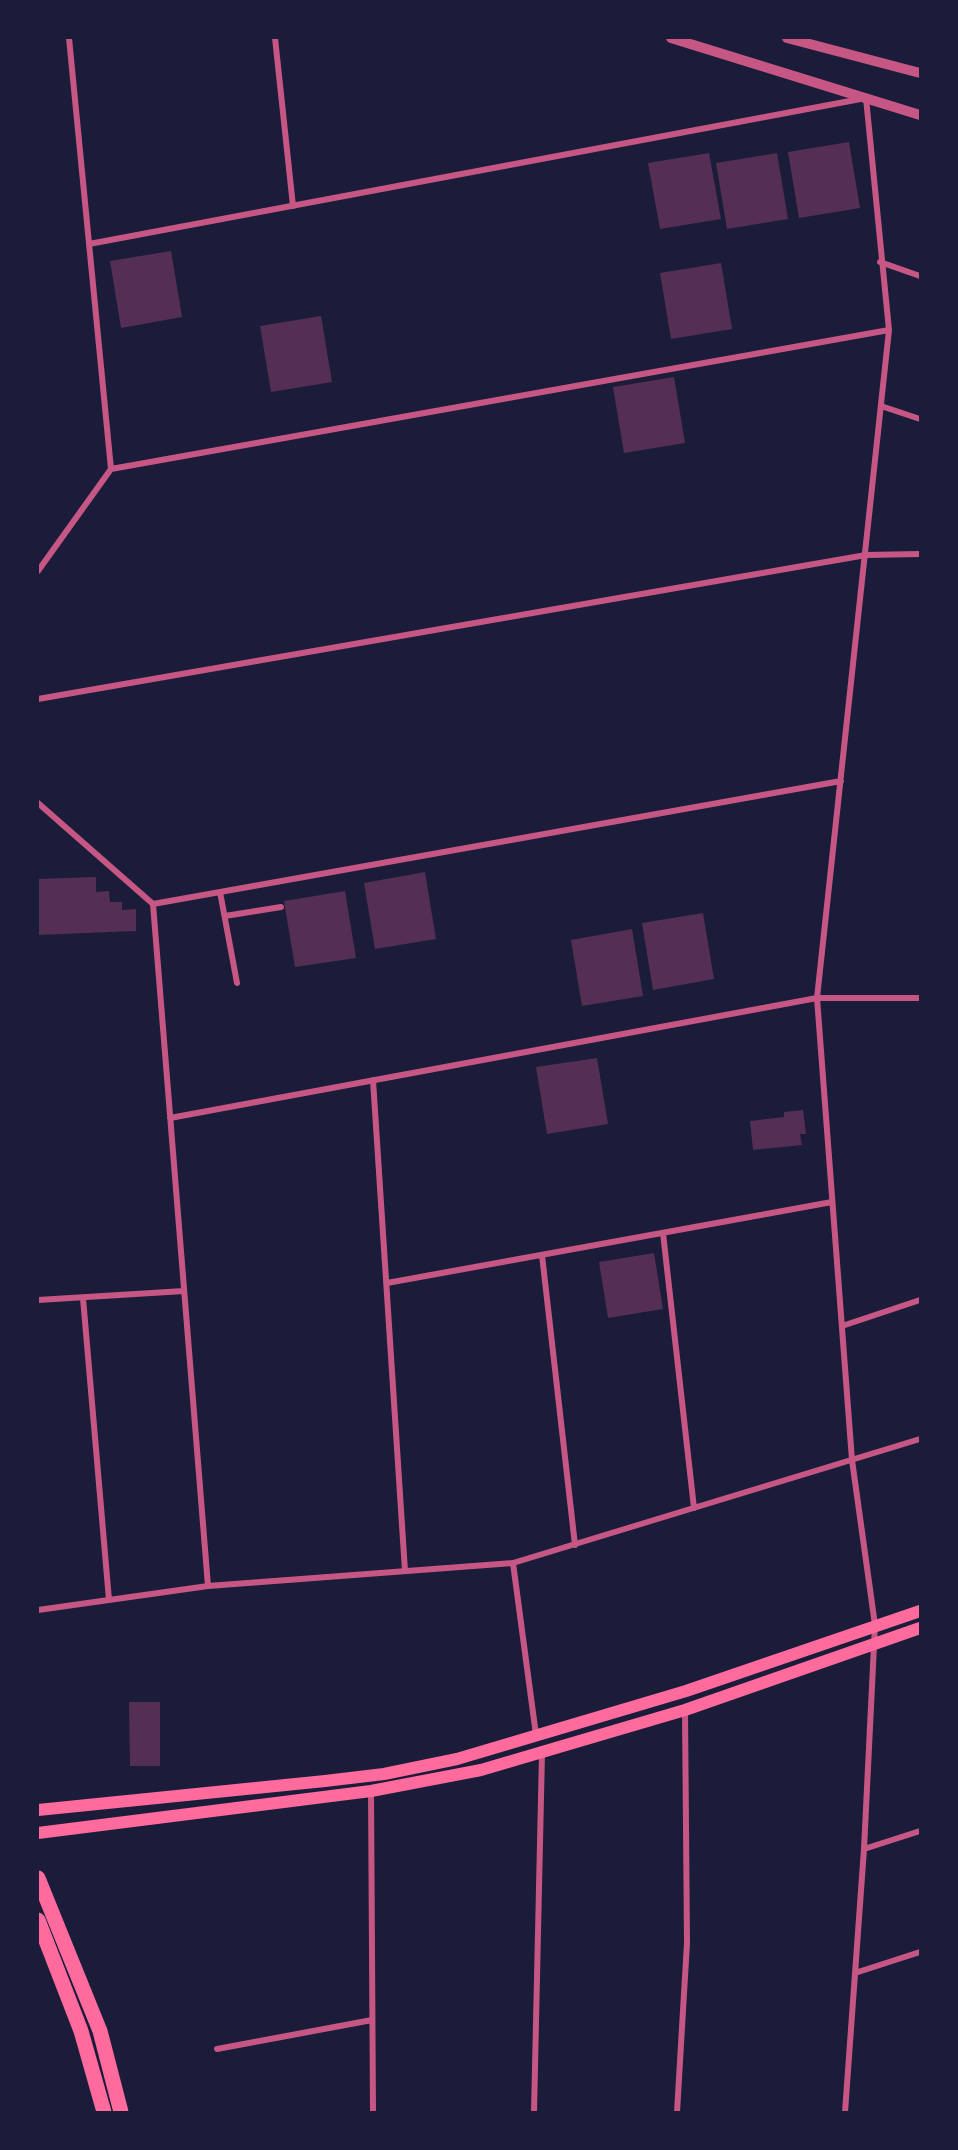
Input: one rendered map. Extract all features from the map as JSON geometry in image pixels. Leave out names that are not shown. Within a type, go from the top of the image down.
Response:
[{"type":"main road","points":[[38,1810],[384,1774],[457,1759],[686,1691],[874,1625],[921,1611]]},
{"type":"main road","points":[[38,1833],[371,1791],[481,1770],[685,1710],[921,1628]]},
{"type":"main road","points":[[38,1878],[100,2031],[121,2112]]},
{"type":"main road","points":[[38,1920],[81,2031],[104,2112]]},
{"type":"street","points":[[38,571],[111,469],[69,38]]},
{"type":"street","points":[[275,38],[293,206]]},
{"type":"street","points":[[670,38],[921,115]]},
{"type":"street","points":[[787,38],[921,73]]},
{"type":"street","points":[[89,244],[866,98]]},
{"type":"street","points":[[845,2112],[864,1849],[874,1625],[852,1460],[817,998],[889,330],[880,262],[866,98]]},
{"type":"street","points":[[880,262],[921,276]]},
{"type":"street","points":[[111,469],[889,330]]},
{"type":"street","points":[[881,406],[921,419]]},
{"type":"street","points":[[38,699],[866,555],[921,554]]},
{"type":"street","points":[[153,904],[841,781]]},
{"type":"street","points":[[38,803],[153,904],[208,1586]]},
{"type":"street","points":[[220,892],[237,983]]},
{"type":"street","points":[[225,916],[282,907]]},
{"type":"street","points":[[170,1118],[817,998],[921,998]]},
{"type":"street","points":[[373,1080],[405,1571]]},
{"type":"street","points":[[387,1283],[832,1202]]},
{"type":"street","points":[[663,1233],[694,1508]]},
{"type":"street","points":[[542,1255],[575,1545]]},
{"type":"street","points":[[38,1300],[184,1292]]},
{"type":"street","points":[[83,1298],[109,1600]]},
{"type":"street","points":[[842,1326],[921,1300]]},
{"type":"street","points":[[38,1610],[208,1586],[513,1563],[921,1439]]},
{"type":"street","points":[[513,1563],[536,1735]]},
{"type":"street","points":[[677,2112],[687,1943],[685,1710]]},
{"type":"street","points":[[534,2112],[542,1753]]},
{"type":"street","points":[[371,1791],[373,2112]]},
{"type":"street","points":[[864,1849],[921,1831]]},
{"type":"street","points":[[855,1973],[921,1952]]},
{"type":"street","points":[[217,2049],[372,2019]]},
{"type":"building","points":[[849,142],[860,208],[799,218],[788,152]]},
{"type":"building","points":[[709,153],[721,219],[660,229],[648,163]]},
{"type":"building","points":[[777,153],[788,219],[727,229],[716,163]]},
{"type":"building","points":[[171,251],[182,317],[121,328],[110,261]]},
{"type":"building","points":[[721,263],[732,329],[671,339],[660,273]]},
{"type":"building","points":[[321,316],[332,382],[271,392],[260,326]]},
{"type":"building","points":[[674,377],[685,443],[624,453],[613,387]]},
{"type":"building","points":[[425,872],[436,939],[375,949],[364,883]]},
{"type":"building","points":[[96,877],[96,892],[109,891],[110,902],[122,902],[122,910],[136,909],[136,931],[38,935],[38,879]]},
{"type":"building","points":[[345,891],[356,958],[295,967],[284,901]]},
{"type":"building","points":[[703,913],[714,979],[653,990],[642,923]]},
{"type":"building","points":[[632,929],[643,996],[582,1006],[571,940]]},
{"type":"building","points":[[597,1058],[608,1124],[547,1134],[536,1067]]},
{"type":"building","points":[[803,1110],[806,1134],[800,1134],[802,1145],[753,1150],[750,1121],[784,1117],[784,1112]]},
{"type":"building","points":[[654,1253],[663,1309],[608,1318],[599,1262]]},
{"type":"building","points":[[129,1702],[160,1702],[160,1766],[130,1766]]}]
